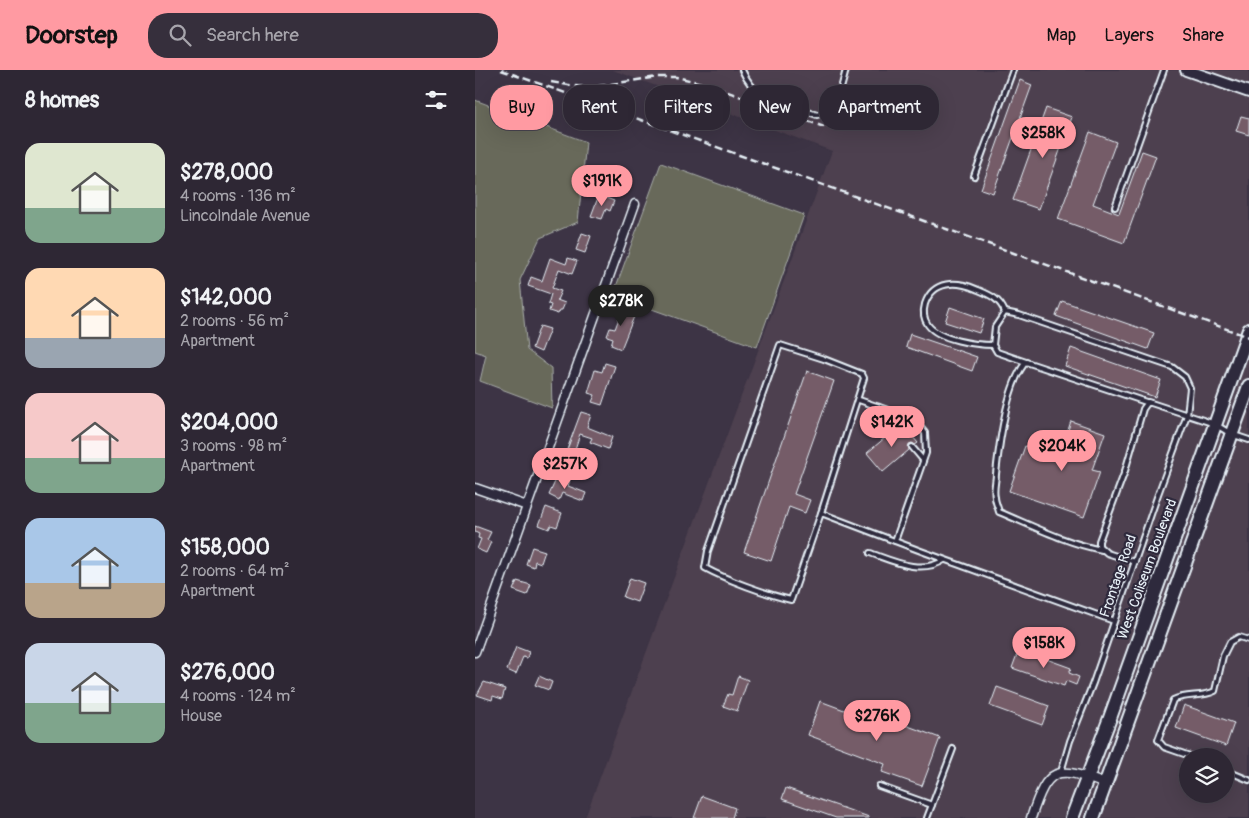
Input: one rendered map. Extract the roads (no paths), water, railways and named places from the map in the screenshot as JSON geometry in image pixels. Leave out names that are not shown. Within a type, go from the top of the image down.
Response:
[{"type":"highway","name":"West Coliseum Boulevard","points":[[1072,818],[1249,330]]},
{"type":"highway","points":[[1093,818],[1249,386]]},
{"type":"street","points":[[1186,70],[1249,92]]},
{"type":"street","points":[[475,652],[635,204]]},
{"type":"street","points":[[475,488],[527,506]]},
{"type":"street","points":[[1031,818],[1043,787],[1051,777],[1061,772],[1071,772],[1087,776],[1105,784]]},
{"type":"lane","points":[[742,70],[755,91],[762,96],[817,115],[830,109],[837,100],[846,70]]},
{"type":"lane","points":[[974,176],[1013,70]]},
{"type":"lane","points":[[1115,207],[1164,70]]},
{"type":"lane","points":[[993,345],[978,345],[954,339],[929,327],[924,318],[923,310],[933,290],[951,284],[966,285],[989,294],[1001,302],[1005,312],[995,327],[993,345],[997,352],[1215,424],[1231,434],[1249,440]]},
{"type":"lane","name":"Frontage Road","points":[[1005,312],[1019,315],[1172,368],[1185,376],[1190,388],[1187,415],[1102,659],[1070,741],[1061,772]]},
{"type":"lane","points":[[780,345],[816,356],[862,374],[864,378],[859,400],[821,513],[791,600],[705,568],[708,551],[780,345]]},
{"type":"lane","points":[[1026,362],[1020,369],[1015,384],[999,448],[994,496],[999,512],[1065,540],[1102,550],[1135,562]]},
{"type":"lane","points":[[859,400],[914,419],[925,433],[926,453],[895,541]]},
{"type":"lane","points":[[1102,550],[1099,546],[1099,541],[1125,471],[1143,409],[1149,403]]},
{"type":"lane","points":[[879,407],[896,429]]},
{"type":"lane","points":[[912,447],[923,460]]},
{"type":"lane","points":[[821,513],[944,560],[1114,621]]},
{"type":"lane","points":[[870,553],[910,567],[937,565],[944,560]]},
{"type":"lane","points":[[1179,752],[1164,747],[1158,740],[1173,700],[1182,695],[1205,696],[1215,691],[1223,656],[1230,642],[1239,636],[1249,640]]},
{"type":"lane","points":[[927,818],[953,749]]},
{"type":"lane","points":[[1234,774],[1249,780]]},
{"type":"lane","points":[[879,786],[932,805]]},
{"type":"railway","points":[[501,70],[1249,337]]},
{"type":"railway","points":[[551,82],[592,87],[657,77],[676,77],[706,84],[819,125]]}]
